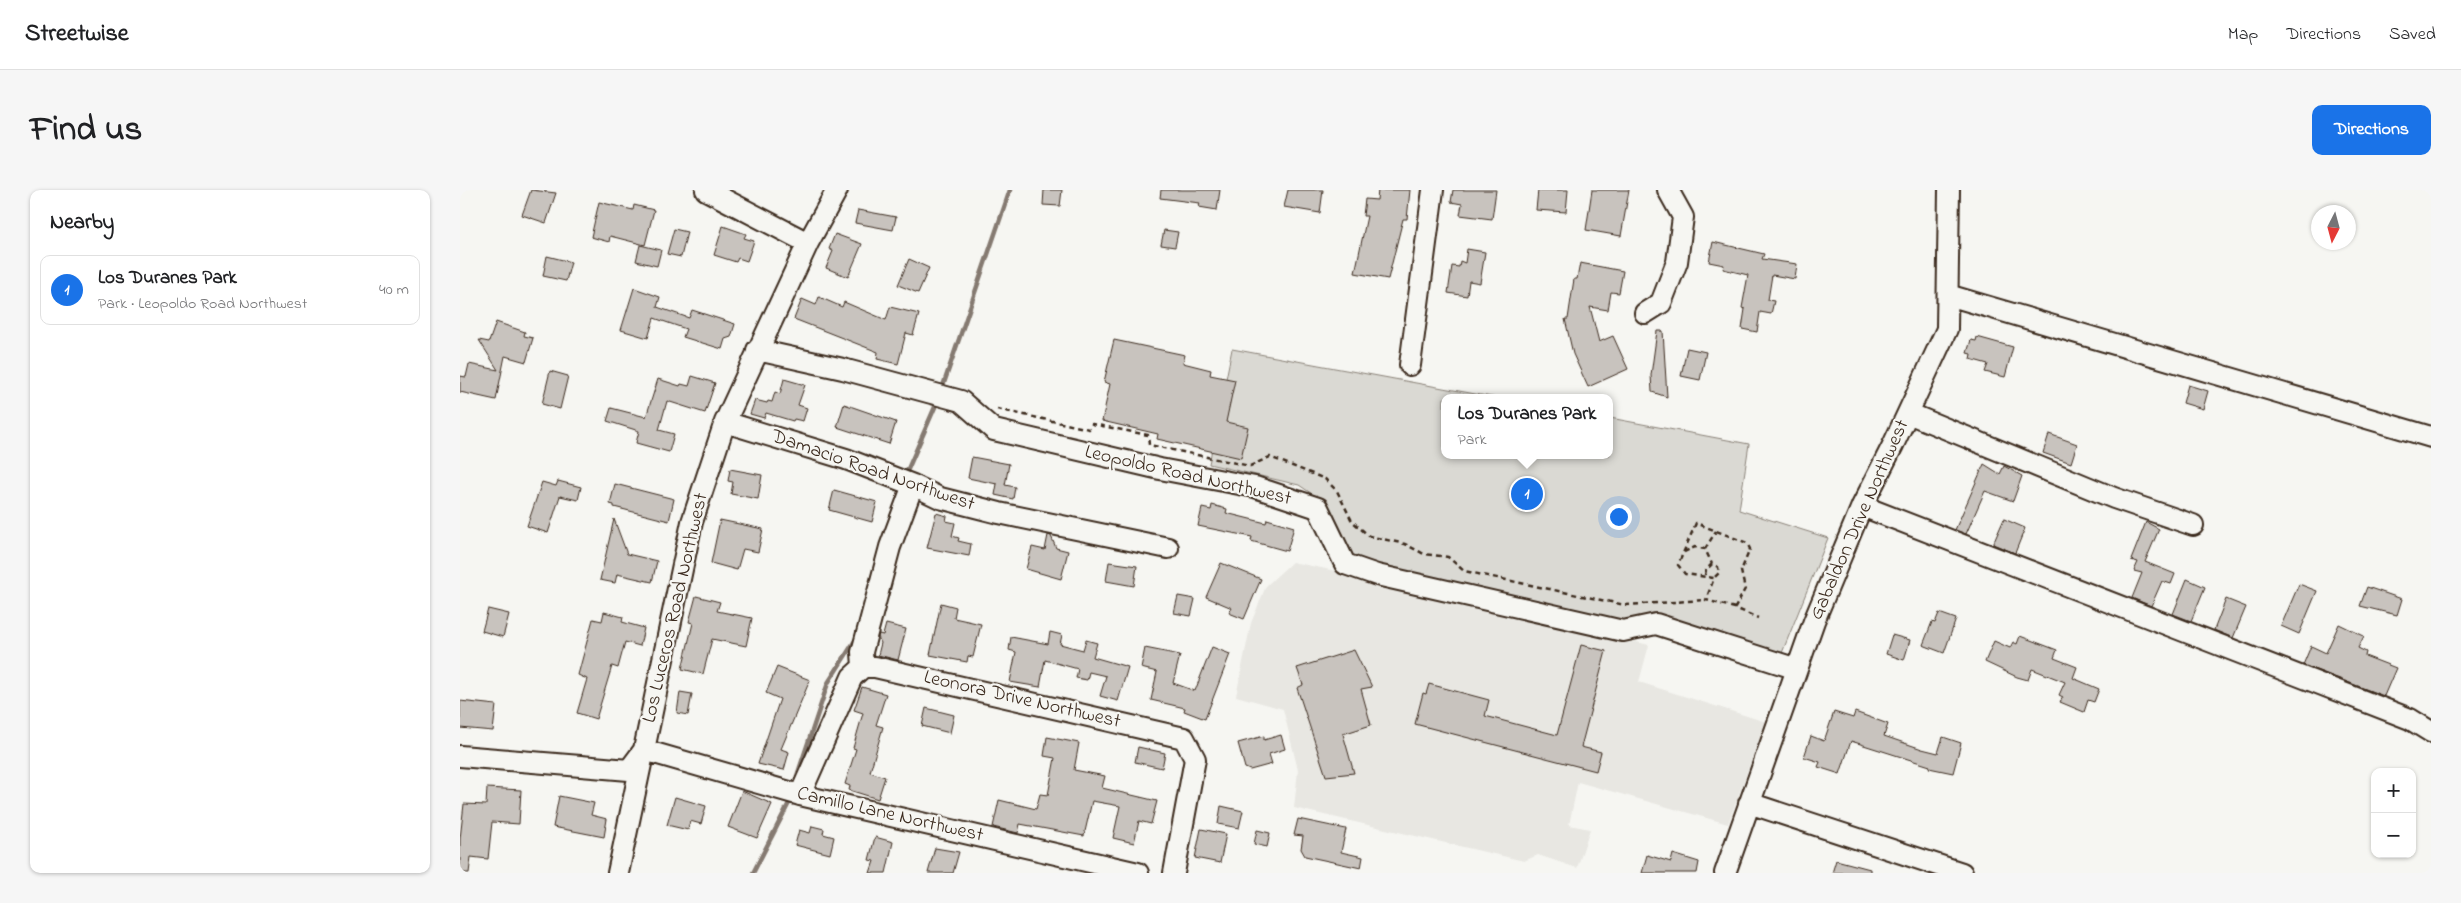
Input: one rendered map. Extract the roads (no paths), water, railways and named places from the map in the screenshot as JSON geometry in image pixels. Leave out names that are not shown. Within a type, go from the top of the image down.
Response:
[{"type":"street","points":[[706,190],[808,243]]},
{"type":"street","name":"Los Luceros Road Northwest","points":[[618,873],[692,522],[725,422],[808,243],[837,190]]},
{"type":"street","points":[[1410,366],[1433,190]]},
{"type":"street","points":[[1645,313],[1661,302],[1677,262],[1683,217],[1668,190]]},
{"type":"street","name":"Gabaldon Drive Northwest","points":[[1725,873],[1797,669],[1862,506],[1947,330],[1950,190]]},
{"type":"street","points":[[1948,295],[2431,437]]},
{"type":"street","name":"Leopoldo Road Northwest","points":[[758,350],[842,369],[961,401],[994,430],[1160,469],[1254,487],[1318,508],[1345,564],[1377,575],[1624,632],[1656,624],[1797,669]]},
{"type":"street","points":[[1908,413],[2114,498],[2192,525]]},
{"type":"street","name":"Damacio Road Northwest","points":[[725,422],[846,459],[913,484],[940,498],[999,513],[1168,548]]},
{"type":"street","points":[[800,794],[852,677],[863,667],[862,652],[887,556],[913,484]]},
{"type":"street","points":[[1862,506],[2410,720],[2431,732]]},
{"type":"street","name":"Leonora Drive Northwest","points":[[863,667],[885,669],[1184,738],[1194,759],[1174,873]]},
{"type":"street","points":[[460,756],[629,770],[644,750]]},
{"type":"street","name":"Camillo Lane Northwest","points":[[644,750],[800,794],[1138,873]]},
{"type":"street","points":[[1749,803],[1962,873]]},
{"type":"waterway","points":[[944,383],[1010,190]]},
{"type":"waterway","points":[[908,469],[935,407]]},
{"type":"waterway","points":[[796,779],[828,683],[856,639]]},
{"type":"waterway","points":[[753,873],[789,803]]},
{"type":"place","name":"Los Duranes Park","points":[[1527,494]]}]
